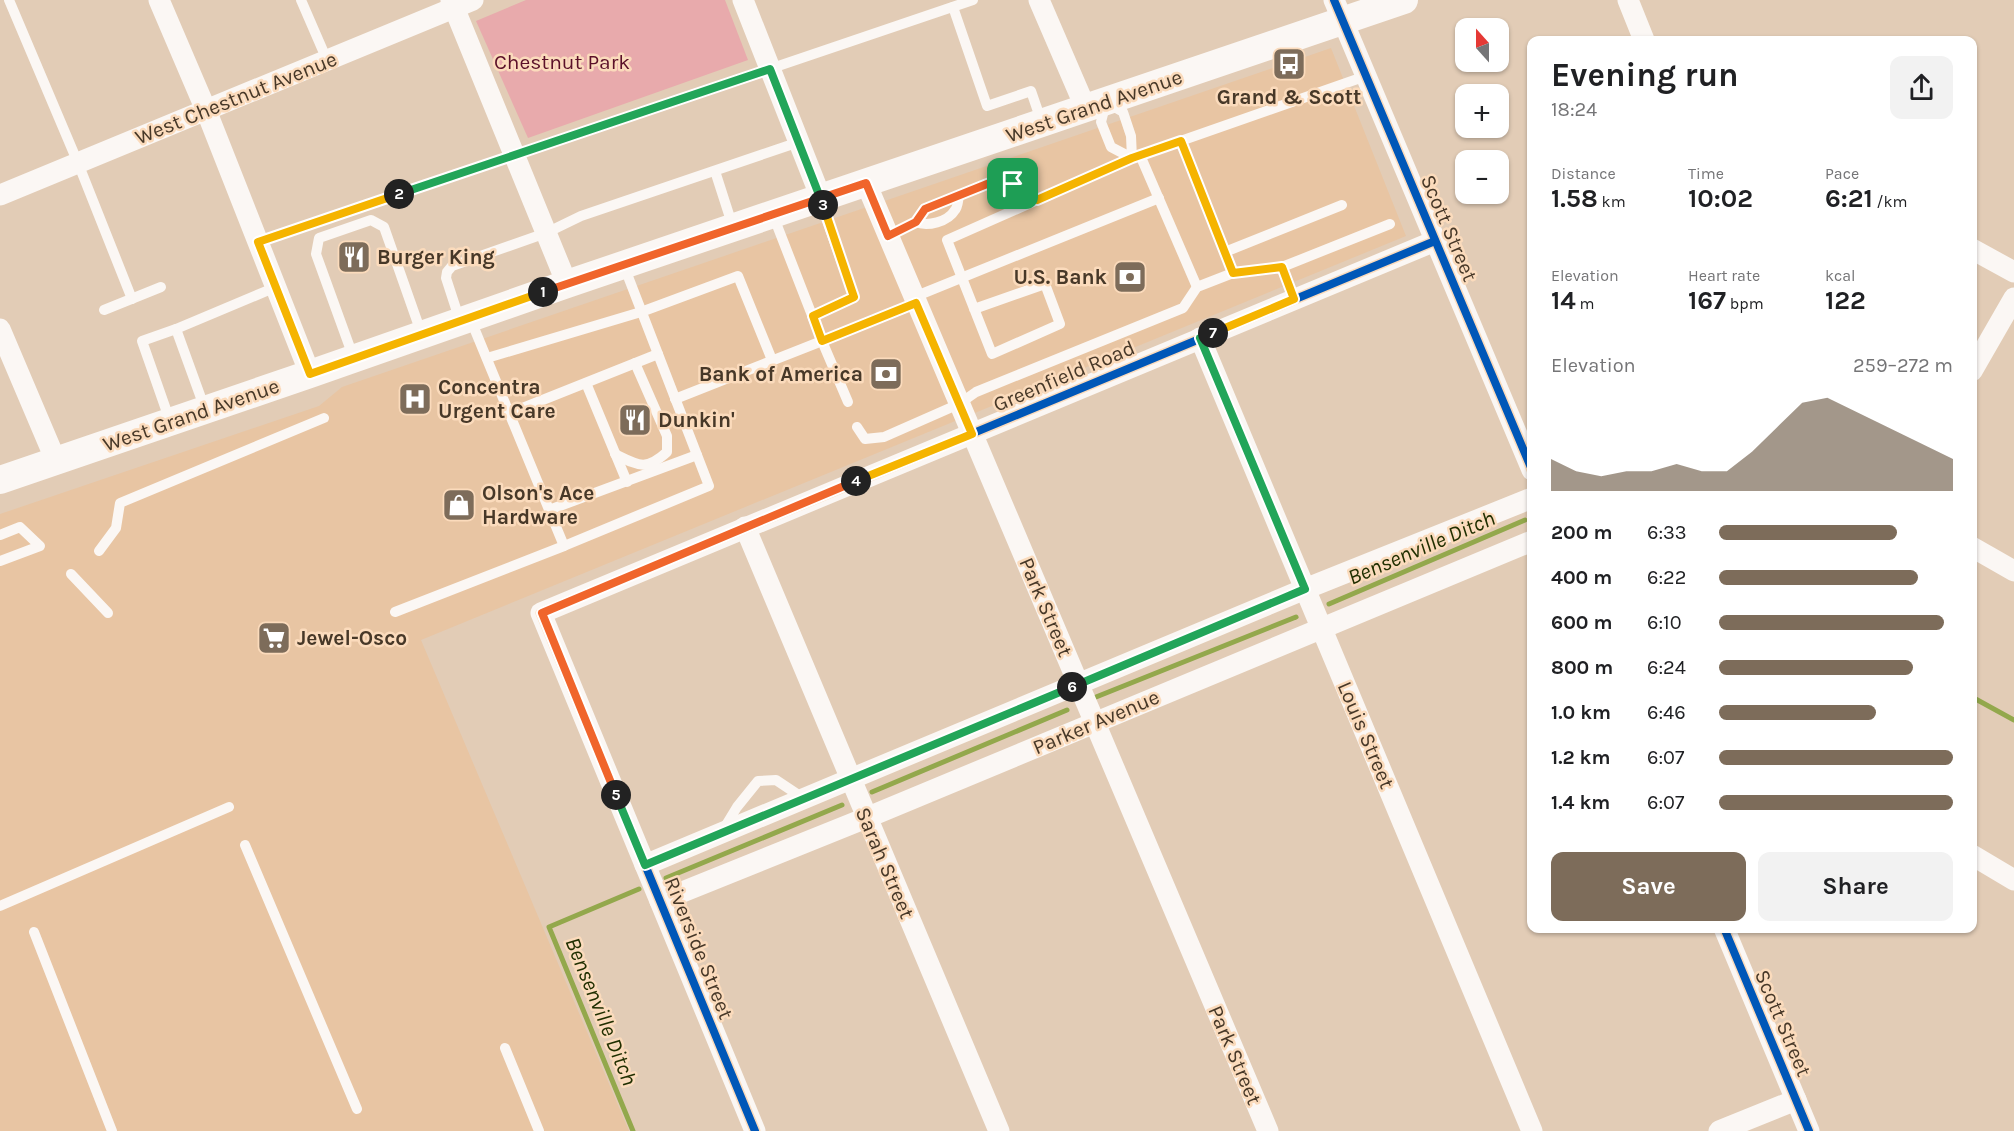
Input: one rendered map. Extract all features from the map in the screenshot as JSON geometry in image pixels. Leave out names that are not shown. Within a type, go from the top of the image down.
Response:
[{"type":"main road","name":"West Grand Avenue","points":[[0,480],[567,284],[1096,105],[1338,11],[1404,0]]},
{"type":"street","points":[[159,0],[206,110],[310,374]]},
{"type":"street","points":[[743,0],[821,198]]},
{"type":"street","points":[[1039,0],[1096,105]]},
{"type":"street","points":[[1628,0],[1642,36]]},
{"type":"street","name":"West Chestnut Avenue","points":[[0,195],[459,3]]},
{"type":"street","points":[[459,3],[514,155],[567,284]]},
{"type":"street","name":"Scott Street","points":[[1338,11],[1435,241],[1523,428],[1527,447]]},
{"type":"street","name":"Park Street","points":[[866,183],[1268,1131]]},
{"type":"street","name":"Greenfield Road","points":[[542,613],[1435,241]]},
{"type":"street","points":[[1977,252],[2014,272]]},
{"type":"street","points":[[1977,362],[2014,298]]},
{"type":"street","name":"Louis Street","points":[[1200,338],[1532,1131]]},
{"type":"street","points":[[3,343],[56,461]]},
{"type":"street","name":"Parker Avenue","points":[[645,865],[1305,589],[1527,500]]},
{"type":"street","name":"Sarah Street","points":[[745,527],[999,1131]]},
{"type":"street","name":"Parker Avenue","points":[[660,901],[1527,544]]},
{"type":"street","points":[[1977,550],[2014,571]]},
{"type":"street","name":"Riverside Street","points":[[542,613],[755,1131]]},
{"type":"street","points":[[1977,858],[2014,880]]},
{"type":"street","name":"Scott Street","points":[[1726,933],[1809,1131]]},
{"type":"street","points":[[1719,1131],[1796,1100]]},
{"type":"lane","points":[[9,0],[132,298]]},
{"type":"lane","points":[[301,0],[327,60]]},
{"type":"lane","points":[[258,242],[973,0]]},
{"type":"lane","points":[[953,7],[987,106],[1031,91],[1043,123]]},
{"type":"lane","points":[[974,309],[1045,284],[1060,324],[992,354],[961,278],[947,240],[1136,156],[1366,76]]},
{"type":"lane","points":[[1096,105],[1111,147],[1136,156]]},
{"type":"lane","points":[[1096,105],[1123,112],[1136,156],[1159,198],[1197,287]]},
{"type":"lane","points":[[1181,141],[1233,273]]},
{"type":"lane","points":[[564,546],[487,358],[446,278],[447,272],[452,266],[546,233],[581,216],[799,142]]},
{"type":"lane","points":[[715,171],[734,228]]},
{"type":"lane","points":[[888,236],[916,222],[925,209],[992,182],[1013,184],[1037,200]]},
{"type":"lane","points":[[916,222],[923,225],[944,220],[955,210],[959,196]]},
{"type":"lane","points":[[813,316],[854,297],[821,198]]},
{"type":"lane","points":[[675,399],[822,341],[961,278],[1159,198]]},
{"type":"lane","points":[[1225,252],[1342,204]]},
{"type":"lane","points":[[773,214],[848,402]]},
{"type":"lane","points":[[354,359],[316,255],[319,238],[371,220],[384,227],[422,335]]},
{"type":"lane","points":[[857,427],[865,439],[884,437],[959,404],[976,392],[1183,308],[1197,287],[1233,273],[1282,267],[1390,224]]},
{"type":"lane","points":[[395,612],[709,486],[623,265]]},
{"type":"lane","points":[[1282,267],[1294,299]]},
{"type":"lane","points":[[487,358],[641,312],[738,276],[772,360]]},
{"type":"lane","points":[[104,310],[161,287]]},
{"type":"lane","points":[[170,422],[142,341],[276,287]]},
{"type":"lane","points":[[176,329],[206,410]]},
{"type":"lane","points":[[510,413],[658,354]]},
{"type":"lane","points":[[615,454],[639,466],[655,463],[667,452],[667,436],[635,363]]},
{"type":"lane","points":[[586,382],[627,482]]},
{"type":"lane","points":[[99,551],[116,528],[120,503],[324,418]]},
{"type":"lane","points":[[549,510],[697,455]]},
{"type":"lane","points":[[0,535],[20,527],[40,546],[0,561]]},
{"type":"lane","points":[[71,574],[108,613]]},
{"type":"lane","points":[[721,833],[737,807],[758,781],[776,780],[803,798]]},
{"type":"lane","points":[[0,906],[229,807]]},
{"type":"lane","points":[[246,845],[357,1109]]},
{"type":"lane","points":[[34,932],[112,1131]]},
{"type":"lane","points":[[505,1048],[539,1131]]},
{"type":"shaded area","points":[[1331,48],[1406,236],[421,640],[629,1131],[0,1131],[0,514],[319,406],[342,387]]},
{"type":"green space","name":"Chestnut Park","points":[[526,0],[725,0],[748,60],[528,138],[476,21]]},
{"type":"waterway","name":"Bensenville Ditch","points":[[1329,604],[1525,520]]},
{"type":"waterway","name":"Bensenville Ditch","points":[[1096,697],[1296,617]]},
{"type":"waterway","name":"Bensenville Ditch","points":[[1977,700],[2014,720]]},
{"type":"waterway","name":"Bensenville Ditch","points":[[872,792],[1067,710]]},
{"type":"waterway","name":"Bensenville Ditch","points":[[666,878],[842,805]]},
{"type":"waterway","name":"Bensenville Ditch","points":[[633,1131],[549,927],[639,889]]},
{"type":"cycle path","points":[[1334,0],[1527,458]]},
{"type":"cycle path","points":[[755,1131],[541,613],[1435,241]]},
{"type":"cycle path","points":[[1726,933],[1809,1131]]},
{"type":"place","name":"Grand & Scott","points":[[1289,64]]},
{"type":"place","name":"Burger King","points":[[354,257]]},
{"type":"place","name":"U.S. Bank","points":[[1130,277]]},
{"type":"place","name":"Bank of America","points":[[886,374]]},
{"type":"place","name":"Concentra Urgent Care","points":[[415,399]]},
{"type":"place","name":"Dunkin'","points":[[635,420]]},
{"type":"place","name":"Olson's Ace Hardware","points":[[459,505]]},
{"type":"place","name":"Jewel-Osco","points":[[274,638]]},
{"type":"route","points":[[1013,184],[992,182],[925,209],[916,222],[888,236],[866,183],[821,198],[678,246],[567,284],[310,374],[258,242],[770,69],[821,198],[854,297],[813,316],[822,341],[916,303],[972,434],[542,613],[645,865],[1305,589],[1200,338],[1294,299],[1282,267],[1233,273],[1181,141],[1132,158],[1037,200],[1013,184]]}]
